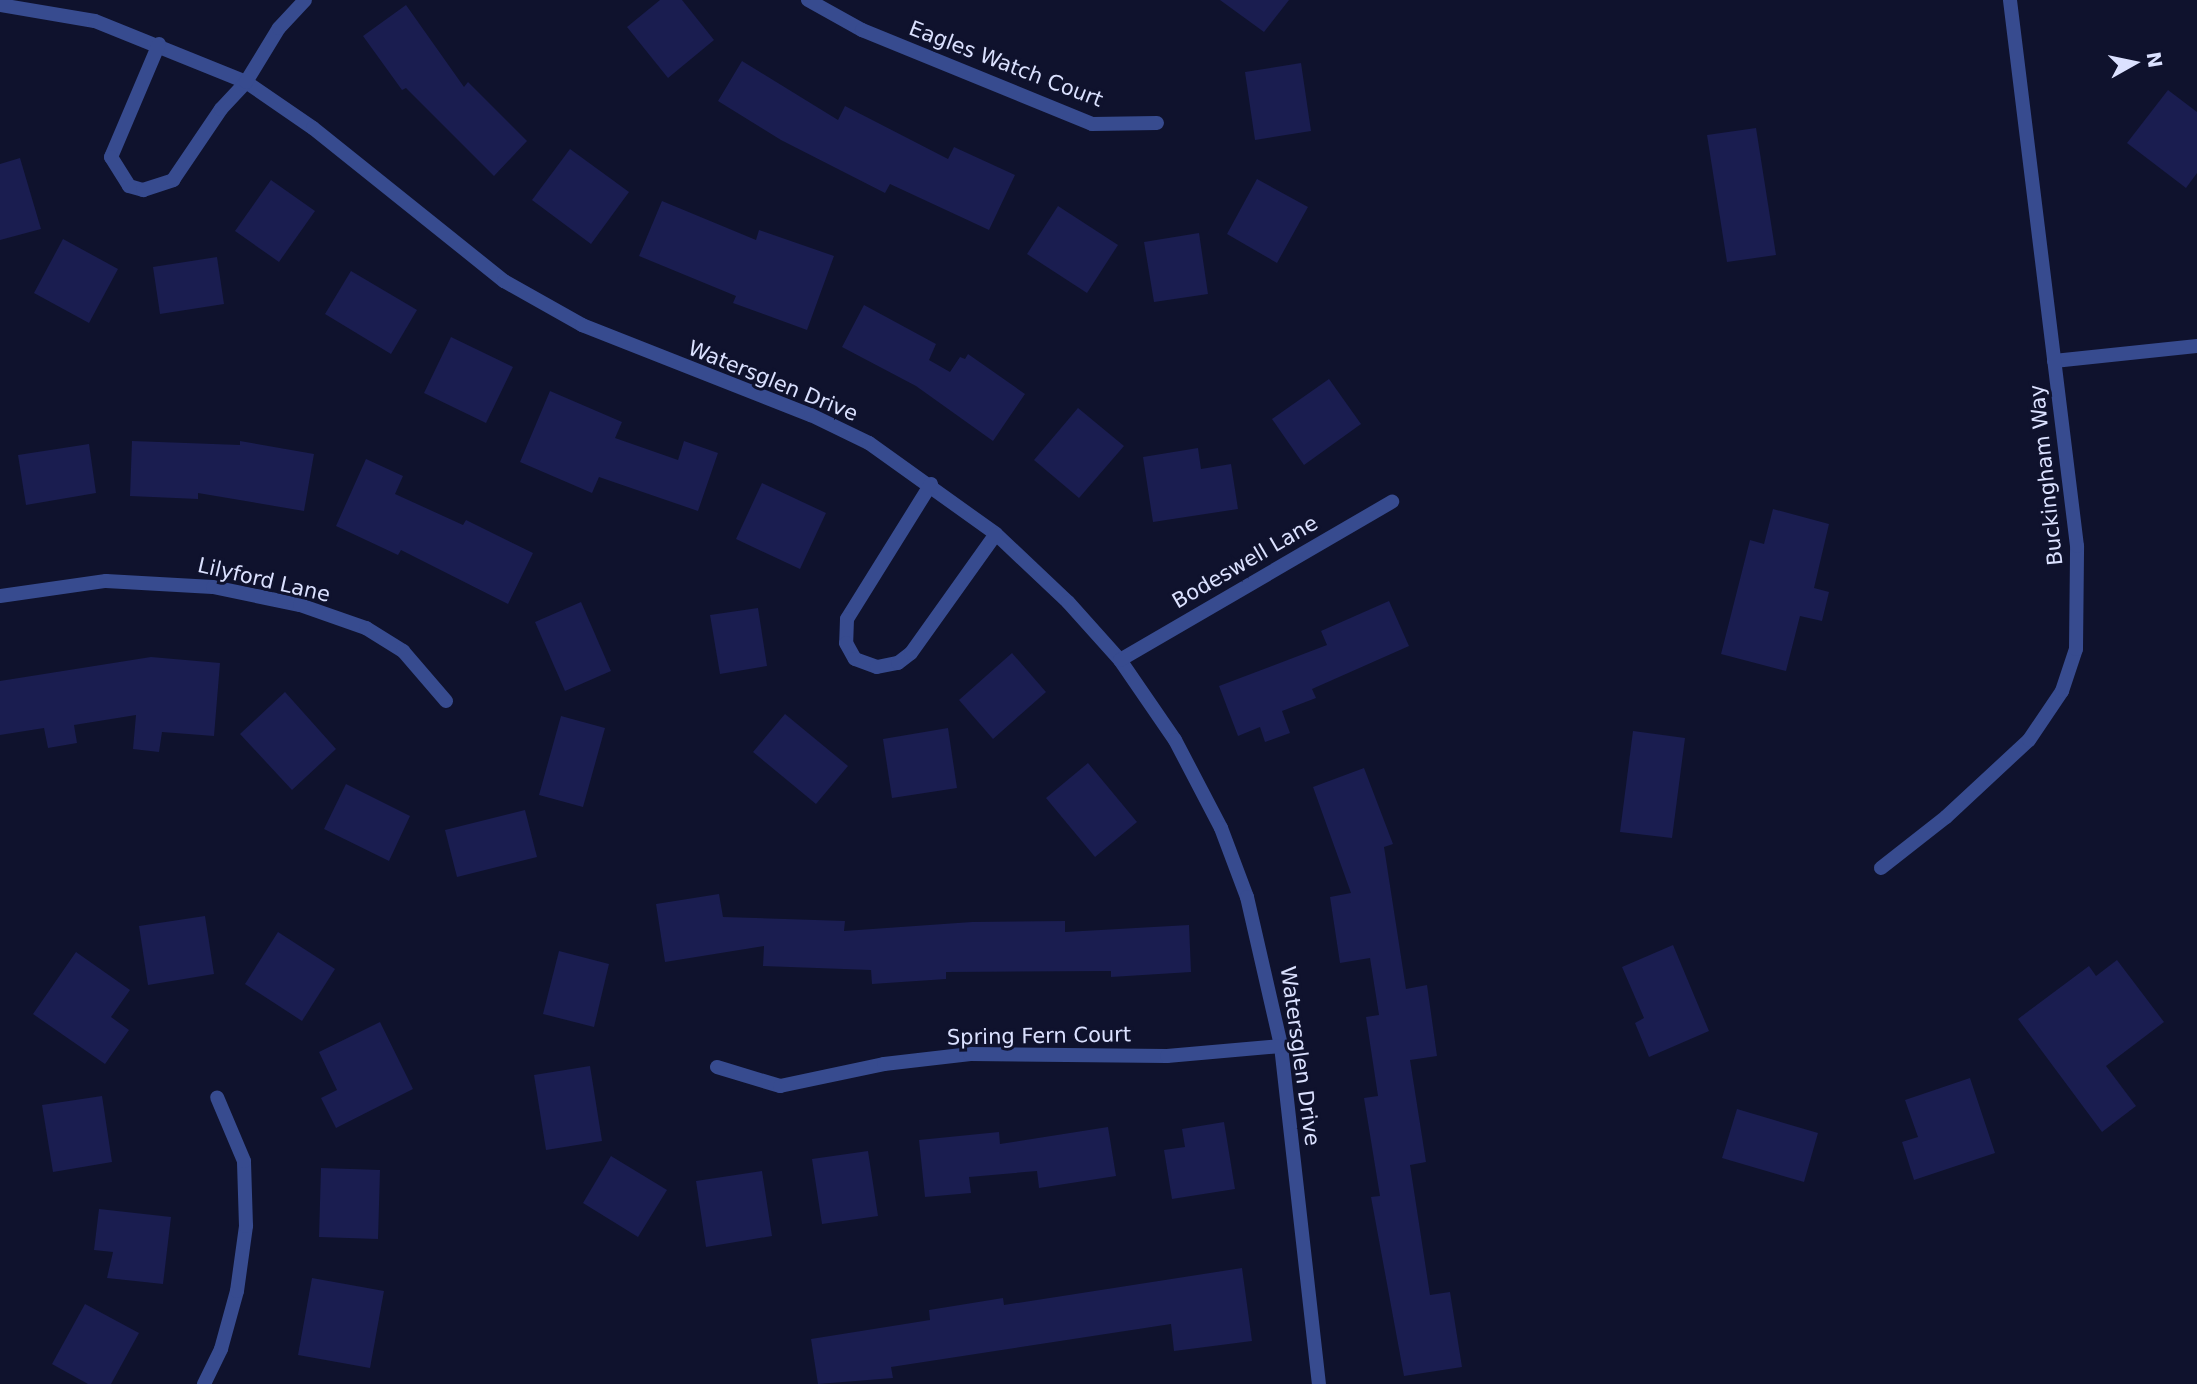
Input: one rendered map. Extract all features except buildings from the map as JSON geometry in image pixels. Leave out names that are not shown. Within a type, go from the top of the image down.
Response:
[{"type":"street","points":[[159,44],[111,157],[129,186],[152,189],[173,180],[221,109],[247,82],[279,28],[305,0]]},
{"type":"street","name":"Eagles Watch Court","points":[[808,0],[862,30],[1092,124],[1157,123]]},
{"type":"street","name":"Buckingham Way","points":[[1881,868],[2000,770],[2029,740],[2062,691],[2076,649],[2077,546],[2010,0]]},
{"type":"street","name":"Watersglen Drive","points":[[0,5],[95,21],[159,44],[247,82],[313,128],[473,260],[537,302],[654,355],[811,415],[869,443],[931,484],[996,534],[1120,660],[1175,740],[1221,828],[1247,897],[1281,1046],[1319,1384]]},
{"type":"street","points":[[2054,360],[2197,346]]},
{"type":"street","points":[[931,484],[847,619],[846,643],[855,659],[877,667],[898,663],[911,653],[996,534]]},
{"type":"street","name":"Bodeswell Lane","points":[[1120,660],[1392,502]]},
{"type":"street","name":"Lilyford Lane","points":[[0,596],[106,581],[213,587],[300,605],[366,628],[403,650],[446,701]]},
{"type":"street","name":"Spring Fern Court","points":[[717,1067],[780,1086],[884,1065],[970,1054],[1167,1056],[1281,1046]]},
{"type":"street","points":[[204,1384],[221,1349],[237,1291],[246,1226],[244,1161],[217,1097]]}]
